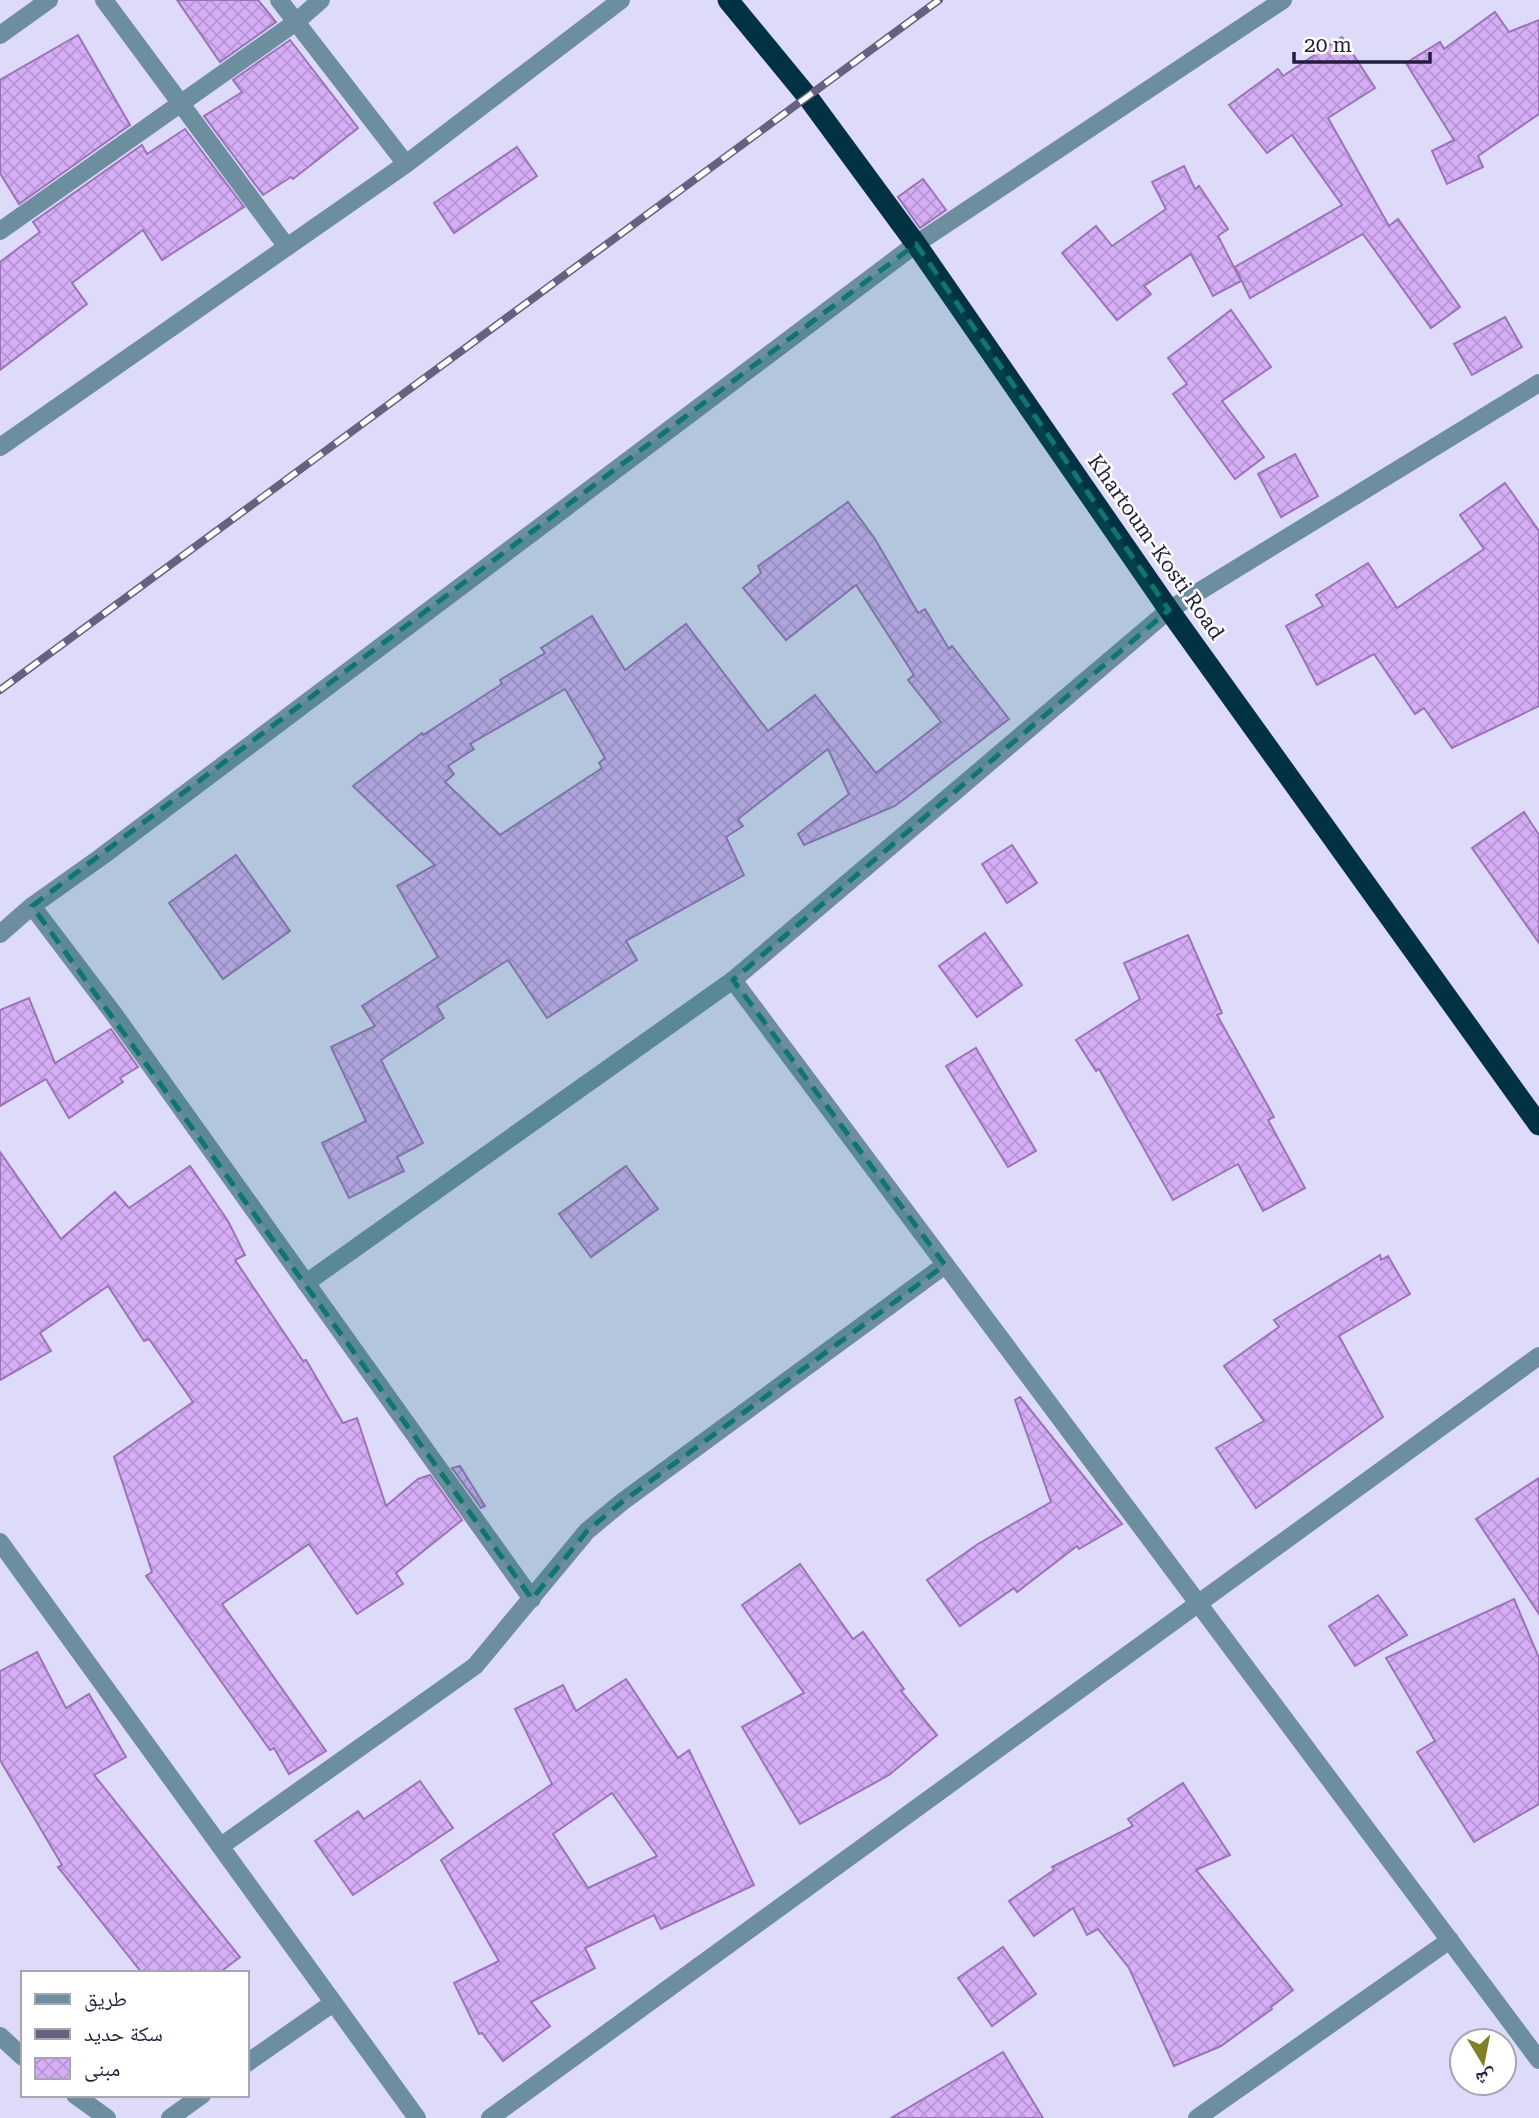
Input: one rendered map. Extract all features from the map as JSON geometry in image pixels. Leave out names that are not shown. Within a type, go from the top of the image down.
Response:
[{"type":"highway","name":"Khartoum-Kosti Road","points":[[728,0],[807,96],[916,244],[1169,610],[1539,1125]]},
{"type":"street","points":[[0,34],[49,0]]},
{"type":"street","points":[[104,0],[287,247]]},
{"type":"street","points":[[279,0],[406,164]]},
{"type":"street","points":[[0,231],[296,22],[321,0]]},
{"type":"street","points":[[0,447],[406,164],[621,0]]},
{"type":"street","points":[[0,933],[32,906],[101,857],[916,244],[1283,0]]},
{"type":"street","points":[[306,1283],[733,980],[1169,610],[1539,383]]},
{"type":"street","points":[[32,906],[116,1017],[532,1599]]},
{"type":"street","points":[[733,980],[1539,2060]]},
{"type":"street","points":[[221,1846],[475,1666],[587,1531],[622,1502],[945,1265]]},
{"type":"street","points":[[490,2118],[1539,1356]]},
{"type":"street","points":[[0,1542],[417,2118]]},
{"type":"street","points":[[1198,2118],[1450,1940]]},
{"type":"street","points":[[248,2062],[333,2003]]},
{"type":"street","points":[[0,2036],[21,2055]]},
{"type":"street","points":[[78,2097],[107,2118]]},
{"type":"street","points":[[170,2118],[199,2097]]},
{"type":"highlighted area","points":[[916,244],[1169,610],[733,980],[945,1265],[622,1502],[587,1531],[532,1599],[32,906]]},
{"type":"building","points":[[177,0],[258,0],[276,22],[220,62]]},
{"type":"building","points":[[1495,12],[1509,32],[1539,20],[1539,114],[1478,156],[1483,167],[1447,184],[1432,151],[1454,140],[1406,63],[1440,42],[1444,49]]},
{"type":"building","points":[[78,35],[130,125],[19,204],[0,173],[0,80]]},
{"type":"building","points":[[1342,37],[1375,88],[1328,118],[1389,226],[1398,219],[1460,307],[1431,328],[1363,234],[1250,298],[1235,267],[1342,205],[1292,135],[1267,153],[1229,105],[1278,69],[1283,76]]},
{"type":"building","points":[[290,40],[358,128],[293,179],[291,177],[263,195],[204,116],[242,92],[233,80]]},
{"type":"building","points":[[185,129],[244,207],[162,260],[143,230],[72,283],[87,304],[0,370],[0,262],[40,232],[33,222],[142,145],[147,154]]},
{"type":"building","points":[[517,147],[537,176],[454,233],[434,203]]},
{"type":"building","points":[[1184,166],[1195,189],[1199,186],[1228,229],[1218,236],[1241,281],[1213,296],[1191,254],[1144,286],[1151,294],[1117,320],[1062,253],[1096,226],[1112,246],[1166,209],[1152,182]]},
{"type":"building","points":[[923,179],[946,210],[920,228],[898,197]]},
{"type":"building","points":[[1231,310],[1271,367],[1222,401],[1264,457],[1235,479],[1173,394],[1187,384],[1168,358]]},
{"type":"building","points":[[1505,317],[1522,347],[1472,375],[1454,344]]},
{"type":"building","points":[[1295,454],[1318,496],[1281,517],[1258,474]]},
{"type":"building","points":[[1505,483],[1539,531],[1539,706],[1452,748],[1424,708],[1415,714],[1374,654],[1317,685],[1286,626],[1323,606],[1316,595],[1368,563],[1397,608],[1484,549],[1460,515]]},
{"type":"building","points":[[848,502],[875,539],[918,613],[925,609],[949,649],[952,646],[1009,719],[895,806],[804,845],[798,834],[849,794],[828,749],[738,819],[743,826],[726,837],[744,875],[626,941],[637,960],[547,1018],[508,960],[437,1006],[444,1018],[381,1060],[423,1143],[397,1157],[404,1171],[349,1198],[322,1143],[366,1121],[331,1047],[375,1026],[362,1006],[438,957],[397,886],[435,865],[353,786],[422,733],[423,735],[502,684],[500,680],[545,653],[541,648],[592,616],[625,670],[686,624],[768,731],[815,695],[876,773],[941,722],[908,680],[914,675],[856,585],[786,640],[743,588],[761,573],[758,566]],"holes":[[[565,689],[605,758],[599,763],[602,768],[500,835],[445,782],[454,774],[448,766],[474,749],[470,744]]]},
{"type":"building","points":[[1524,812],[1539,835],[1539,943],[1472,848]]},
{"type":"building","points":[[1012,845],[1037,883],[1007,903],[982,864]]},
{"type":"building","points":[[236,855],[290,931],[223,979],[169,903]]},
{"type":"building","points":[[985,933],[1022,985],[977,1017],[939,966]]},
{"type":"building","points":[[1188,935],[1222,1013],[1217,1015],[1274,1117],[1268,1120],[1305,1188],[1263,1211],[1238,1164],[1173,1200],[1099,1069],[1096,1071],[1076,1040],[1140,999],[1124,963]]},
{"type":"building","points":[[29,998],[55,1063],[111,1029],[138,1067],[120,1078],[123,1082],[69,1118],[46,1079],[0,1106],[0,1010]]},
{"type":"building","points":[[976,1048],[1036,1151],[1008,1167],[946,1066]]},
{"type":"building","points":[[0,1152],[61,1239],[115,1192],[129,1208],[190,1166],[228,1221],[245,1255],[235,1260],[303,1361],[306,1360],[343,1423],[357,1418],[386,1506],[418,1479],[430,1475],[462,1520],[396,1573],[403,1584],[357,1614],[309,1544],[222,1604],[326,1751],[289,1774],[274,1748],[270,1750],[146,1576],[152,1572],[114,1457],[193,1402],[149,1339],[144,1341],[108,1286],[40,1333],[51,1351],[0,1380]]},
{"type":"building","points":[[626,1166],[658,1209],[591,1257],[559,1214]]},
{"type":"building","points":[[1380,1255],[1381,1260],[1388,1256],[1410,1294],[1339,1336],[1383,1417],[1256,1508],[1216,1448],[1264,1421],[1224,1366],[1279,1327],[1274,1320]]},
{"type":"building","points":[[1020,1397],[1122,1524],[1079,1549],[1077,1546],[1017,1592],[1014,1588],[960,1626],[927,1580],[978,1544],[1051,1502],[1015,1400]]},
{"type":"building","points":[[460,1466],[485,1506],[481,1508],[452,1468]]},
{"type":"building","points":[[1539,1478],[1539,1614],[1476,1519]]},
{"type":"building","points":[[800,1564],[853,1639],[863,1632],[904,1689],[901,1691],[937,1735],[889,1775],[800,1824],[742,1727],[804,1693],[742,1605]]},
{"type":"building","points":[[1378,1595],[1407,1635],[1355,1666],[1329,1626]]},
{"type":"building","points":[[1514,1599],[1539,1658],[1539,1804],[1474,1842],[1417,1752],[1435,1741],[1386,1658]]},
{"type":"building","points":[[37,1652],[66,1708],[89,1694],[126,1757],[94,1775],[240,1957],[222,1971],[140,1971],[58,1867],[62,1865],[0,1760],[0,1671]]},
{"type":"building","points":[[626,1679],[678,1758],[689,1750],[754,1885],[661,1929],[654,1915],[585,1948],[595,1968],[531,2002],[550,2026],[503,2061],[482,2033],[479,2034],[454,1983],[499,1961],[441,1860],[552,1784],[515,1709],[563,1685],[576,1711]],"holes":[[[612,1793],[657,1856],[588,1888],[553,1834]]]},
{"type":"building","points":[[420,1781],[453,1828],[353,1895],[315,1841],[358,1811],[364,1819]]},
{"type":"building","points":[[1183,1783],[1230,1855],[1196,1870],[1293,1990],[1271,2007],[1272,2009],[1221,2046],[1174,2066],[1129,1968],[1098,1929],[1087,1935],[1073,1908],[1034,1936],[1009,1901],[1054,1870],[1052,1867],[1133,1826],[1128,1819]]},
{"type":"building","points":[[1003,1947],[1036,1994],[992,2026],[958,1978]]},
{"type":"building","points":[[1003,2052],[1043,2118],[891,2118]]},
{"type":"railway","points":[[0,690],[939,0]]}]
